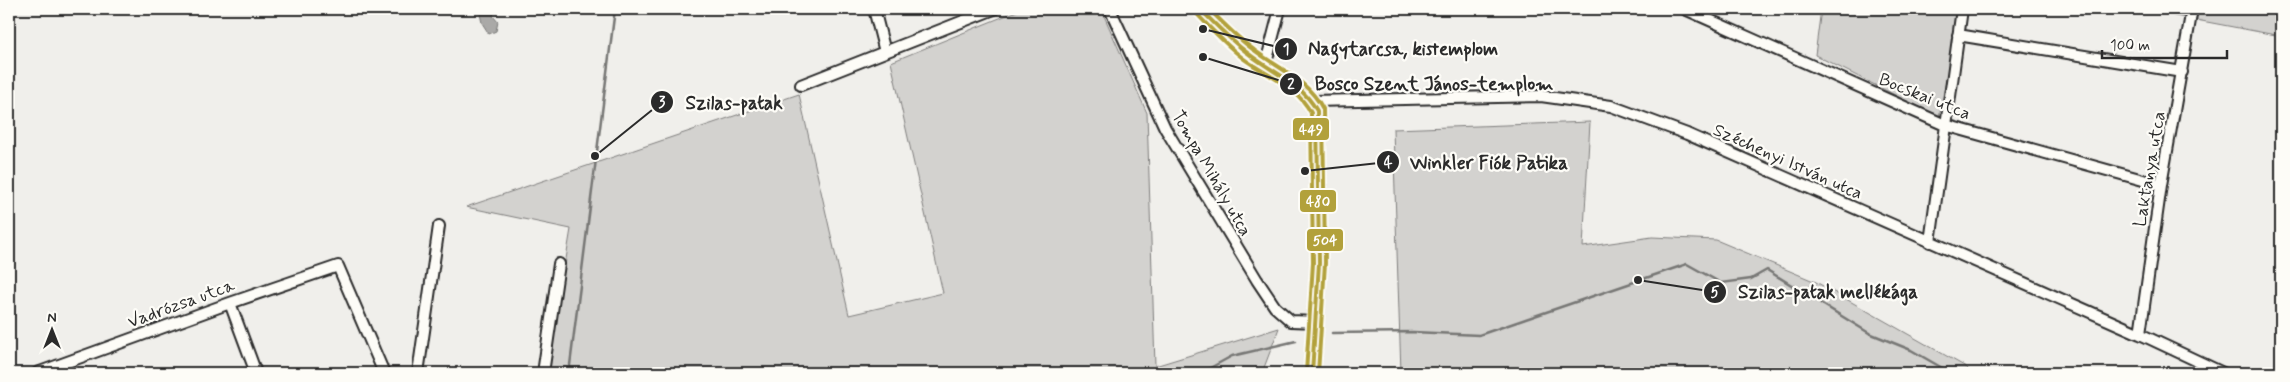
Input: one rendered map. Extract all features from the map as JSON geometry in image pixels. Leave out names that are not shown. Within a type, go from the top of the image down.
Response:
[{"type":"main road","points":[[1200,9],[1245,52],[1301,89],[1312,101],[1317,111],[1319,263],[1312,373]]},
{"type":"street","points":[[874,9],[885,52]]},
{"type":"street","points":[[801,85],[994,9]]},
{"type":"street","name":"Tompa Mihály utca","points":[[1110,9],[1165,128],[1274,307],[1290,321],[1316,325]]},
{"type":"street","points":[[1265,67],[1280,9]]},
{"type":"street","name":"Bocskai utca","points":[[1685,9],[1945,125],[2161,185]]},
{"type":"street","points":[[1930,242],[1962,9]]},
{"type":"street","name":"Laktanya utca","points":[[2140,334],[2161,185],[2192,9]]},
{"type":"street","points":[[1958,35],[2182,72]]},
{"type":"street","name":"Széchenyi István utca","points":[[1312,101],[1541,96],[1611,106],[1687,134],[2140,334],[2223,373]]},
{"type":"street","points":[[418,373],[439,226]]},
{"type":"street","points":[[544,373],[559,264]]},
{"type":"street","name":"Vadrózsa utca","points":[[37,373],[338,266],[384,373]]},
{"type":"street","points":[[230,303],[256,373]]},
{"type":"shaded area","points":[[479,9],[495,9],[493,16],[498,22],[496,31],[489,34],[482,23]]},
{"type":"shaded area","points":[[1022,9],[1101,9],[1147,113],[1155,366],[1279,328],[1262,373],[547,373],[571,229],[466,207],[799,94],[849,315],[943,293],[891,62]]},
{"type":"shaded area","points":[[1821,9],[1960,9],[1939,117],[1815,55]]},
{"type":"shaded area","points":[[2138,9],[2281,9],[2281,36]]},
{"type":"shaded area","points":[[1590,122],[1583,247],[1652,237],[1716,240],[1816,282],[1966,367],[1972,373],[1401,373],[1393,129]]},
{"type":"waterway","points":[[569,373],[615,9]]},
{"type":"waterway","points":[[1332,333],[1413,332],[1479,335],[1687,264],[1721,283],[1751,279],[1767,270],[1869,333],[1911,350],[1951,373]]},
{"type":"waterway","points":[[1201,373],[1232,356],[1296,341]]},
{"type":"transit line","name":"480","points":[[1200,9],[1242,49],[1295,86],[1311,101],[1317,111],[1319,263],[1312,373]]},
{"type":"transit line","name":"504","points":[[1209,9],[1248,45],[1309,90],[1323,109],[1325,263],[1318,373]]},
{"type":"transit line","name":"449","points":[[1196,13],[1238,54],[1290,89],[1311,113],[1313,263],[1306,373]]},
{"type":"place","name":"Nagytarcsa, kistemplom","points":[[1203,29]]},
{"type":"place","name":"Bosco Szent János-templom","points":[[1203,57]]},
{"type":"place","name":"Szilas-patak","points":[[595,156]]},
{"type":"place","name":"Winkler Fiók Patika","points":[[1305,171]]},
{"type":"place","name":"Szilas-patak mellékága","points":[[1638,280]]}]
